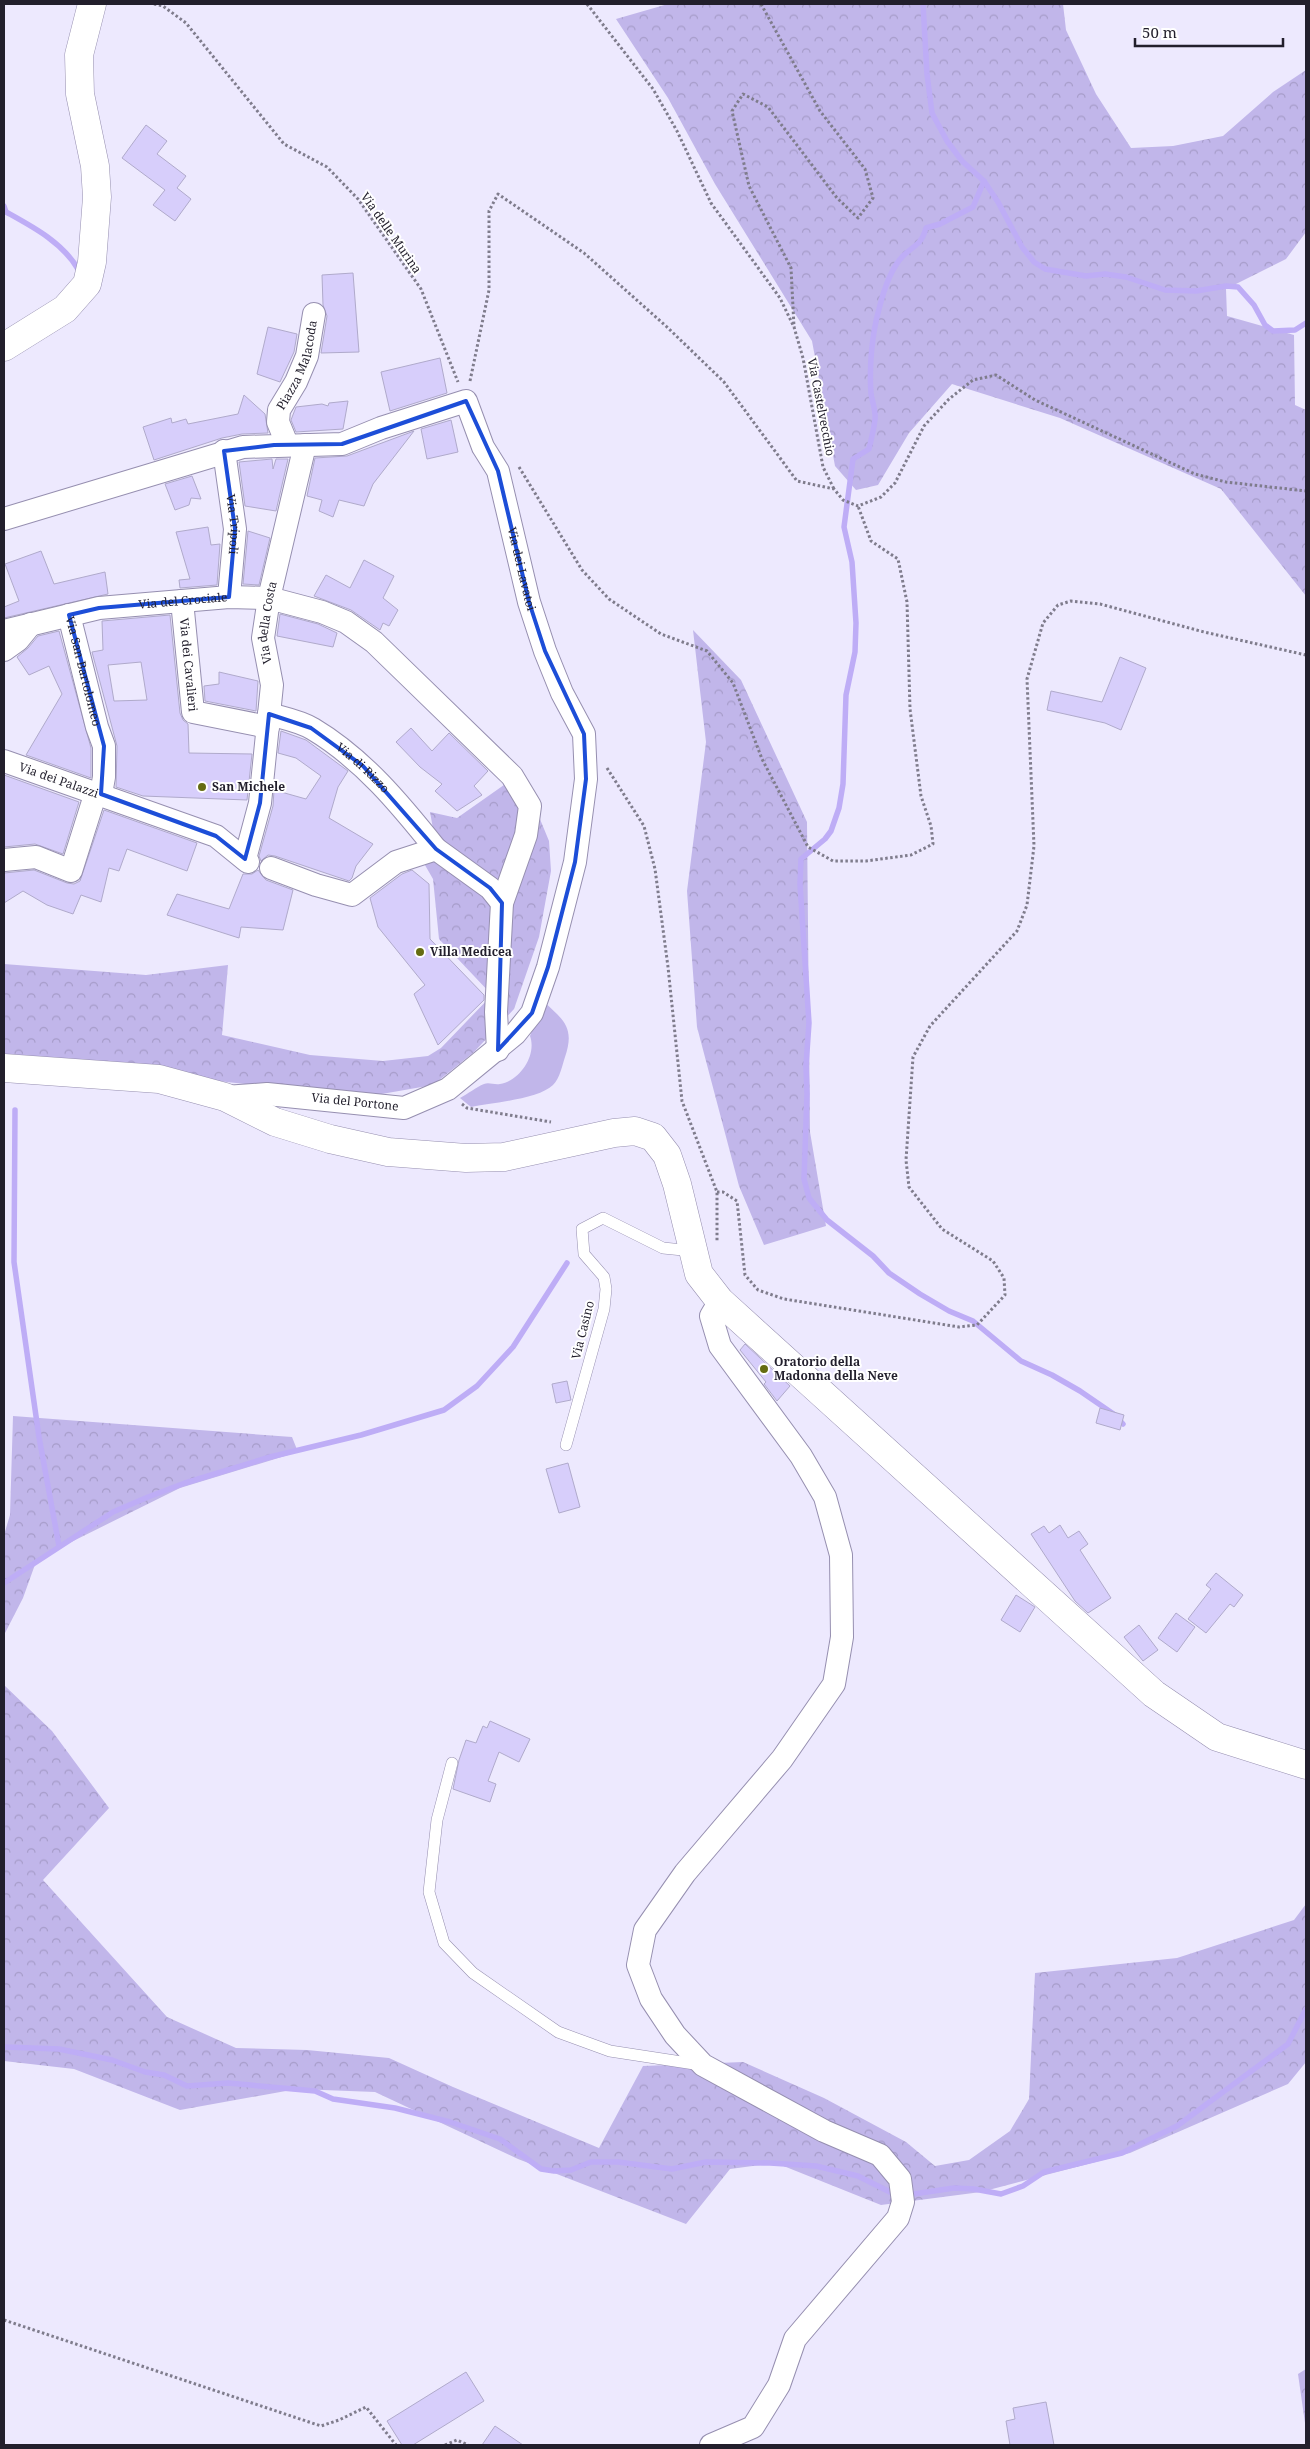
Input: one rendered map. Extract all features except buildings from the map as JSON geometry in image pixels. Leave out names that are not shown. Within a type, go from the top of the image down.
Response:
[{"type":"street","points":[[4,347],[65,309],[87,284],[92,262],[96,197],[95,166],[80,94],[79,55],[92,4]]},
{"type":"street","name":"Piazza Malacoda","points":[[296,445],[278,422],[279,410],[296,382],[307,356],[314,314]]},
{"type":"street","points":[[4,519],[224,451],[243,447],[342,444],[381,428],[466,401]]},
{"type":"street","name":"Via dei Lavatoi","points":[[466,401],[483,447],[498,471],[529,602],[545,651],[562,693],[584,734]]},
{"type":"street","name":"Via della Costa","points":[[247,861],[260,803],[272,685],[263,638],[296,445]]},
{"type":"street","name":"Via Tripoli","points":[[224,451],[235,529],[229,597]]},
{"type":"street","name":"Via del Crociale","points":[[69,614],[99,608],[229,597],[269,598],[322,612],[346,622],[374,642],[512,776],[530,806],[526,835],[502,903],[496,1012],[498,1050]]},
{"type":"street","name":"Via dei Cavalieri","points":[[182,601],[193,712],[268,721]]},
{"type":"street","name":"Via San Bartolomeo","points":[[4,631],[69,614],[97,727],[104,746],[103,795],[71,871],[36,858],[4,860]]},
{"type":"street","points":[[4,650],[18,640],[31,623]]},
{"type":"street","name":"Via di Rizzo","points":[[268,721],[312,728],[363,766],[403,807],[436,849]]},
{"type":"street","name":"Via del Portone","points":[[226,1097],[268,1094],[404,1108],[448,1089],[498,1050],[515,1034],[532,1013],[548,967],[575,862],[586,779],[584,734]]},
{"type":"street","name":"Via dei Palazzi","points":[[4,761],[216,836],[247,861]]},
{"type":"street","points":[[270,868],[316,885],[352,895],[396,862],[436,849],[490,888],[502,903]]},
{"type":"street","points":[[4,1068],[159,1080],[226,1097],[275,1122],[330,1139],[388,1152],[466,1158],[504,1157],[545,1150],[614,1133],[636,1131],[654,1137],[667,1154],[677,1184],[696,1262],[720,1301],[1154,1694],[1217,1736],[1306,1765]]},
{"type":"street","points":[[711,2445],[751,2428],[778,2385],[795,2339],[898,2218],[903,2202],[900,2179],[880,2155],[824,2131],[703,2066],[675,2035],[651,1999],[638,1965],[644,1930],[684,1873],[782,1759],[834,1684],[842,1637],[841,1555],[825,1497],[796,1449],[720,1346],[712,1316],[720,1301]]},
{"type":"lane","name":"Via Casino","points":[[566,1446],[604,1309],[606,1289],[604,1277],[584,1254],[582,1229],[603,1218],[696,1262]]},
{"type":"lane","points":[[452,1762],[437,1820],[429,1892],[444,1943],[473,1973],[558,2032],[610,2051],[703,2066]]},
{"type":"lane","points":[[736,2445],[751,2428]]},
{"type":"path","name":"Via delle Murina","points":[[154,4],[163,6],[186,22],[284,144],[327,167],[358,199],[421,289],[466,401]]},
{"type":"path","points":[[586,4],[653,89],[678,131],[712,203],[780,298],[794,327]]},
{"type":"path","points":[[761,4],[820,111],[865,169],[873,198],[858,218],[837,198],[768,107],[743,94],[732,111],[749,186],[791,268],[794,327]]},
{"type":"path","points":[[466,401],[490,290],[489,211],[498,194],[584,254],[668,327],[724,382],[797,481],[834,489],[843,500],[858,506],[881,497],[895,483],[924,426],[949,399],[974,380],[996,376],[1035,400],[1195,474],[1226,482],[1306,492]]},
{"type":"path","name":"Via Castelvecchio","points":[[794,327],[803,358],[823,467],[834,489]]},
{"type":"path","points":[[516,463],[582,570],[609,599],[661,634],[707,652],[733,683],[762,760],[808,847],[834,861],[866,861],[911,855],[933,844],[931,826],[921,796],[910,708],[907,602],[898,559],[871,541],[858,506]]},
{"type":"path","points":[[604,763],[644,826],[654,869],[668,967],[682,1101],[717,1192],[723,1192],[737,1201],[745,1275],[758,1290],[784,1300],[958,1328],[978,1325],[1005,1295],[1004,1278],[993,1261],[942,1228],[909,1187],[906,1160],[913,1057],[930,1026],[1017,931],[1027,905],[1034,846],[1027,679],[1043,623],[1058,605],[1071,601],[1100,604],[1204,632],[1306,655]]},
{"type":"path","points":[[448,1089],[467,1108],[561,1123]]},
{"type":"path","points":[[4,2320],[321,2426],[366,2407],[396,2445]]},
{"type":"path","points":[[445,2445],[457,2440],[468,2445]]},
{"type":"highlighted area","points":[[466,401],[498,471],[529,602],[545,651],[584,734],[586,779],[575,862],[548,967],[532,1013],[498,1050],[502,903],[490,888],[436,849],[363,766],[311,728],[269,714],[260,803],[245,859],[216,836],[101,794],[104,746],[69,615],[99,608],[229,597],[235,529],[224,451],[274,445],[342,444]]},
{"type":"green space","points":[[668,4],[1063,4],[1066,30],[1096,94],[1131,148],[1173,146],[1223,136],[1273,92],[1306,70],[1306,232],[1286,259],[1226,289],[1227,316],[1294,335],[1295,405],[1306,410],[1306,596],[1221,489],[1060,418],[952,384],[909,433],[878,485],[856,490],[835,466],[812,341],[715,184],[668,98],[616,19]]},
{"type":"green space","points":[[693,630],[741,680],[807,822],[810,1132],[826,1226],[764,1245],[739,1186],[697,1027],[687,891],[706,742]]},
{"type":"green space","points":[[521,773],[549,841],[551,871],[539,937],[514,1009],[474,1052],[433,1085],[376,1095],[254,1085],[4,1057],[4,964],[146,975],[228,965],[222,1035],[310,1055],[383,1061],[428,1056],[441,1048],[492,995],[439,939],[433,879],[418,853],[434,834],[430,812],[457,818]]},
{"type":"green space","points":[[544,1002],[566,1025],[569,1039],[560,1072],[553,1085],[537,1094],[526,1097],[471,1107],[460,1098],[484,1084],[507,1082],[520,1073],[525,1066],[531,1051],[532,1043],[530,1036]]},
{"type":"green space","points":[[13,1416],[292,1437],[298,1452],[180,1488],[37,1559],[23,1598],[4,1635],[4,1535],[10,1515]]},
{"type":"green space","points":[[4,1685],[52,1731],[109,1808],[43,1880],[167,2017],[236,2048],[307,2050],[389,2058],[599,2148],[643,2066],[743,2062],[824,2098],[906,2142],[935,2166],[969,2160],[1010,2131],[1029,2099],[1035,1973],[1177,1958],[1294,1920],[1306,1904],[1306,2062],[1288,2084],[1130,2153],[981,2192],[881,2205],[776,2163],[730,2169],[686,2224],[518,2159],[375,2092],[297,2089],[180,2110],[74,2069],[4,2061]]},
{"type":"green space","points":[[1306,2369],[1306,2430],[1298,2374]]},
{"type":"waterway","points":[[923,4],[927,74],[932,113],[947,141],[962,161],[984,181],[998,202],[1022,247],[1034,262],[1045,269],[1086,276],[1105,274],[1126,277],[1165,290],[1196,291],[1226,286],[1238,287],[1254,305],[1265,325],[1273,331],[1295,330],[1306,323]]},
{"type":"waterway","points":[[984,181],[973,207],[940,224],[926,228],[919,242],[899,261],[885,288],[875,329],[870,372],[875,423],[869,449],[853,459],[844,527],[852,562],[856,623],[855,652],[846,695],[843,784],[839,808],[831,831],[825,839],[801,859],[800,884],[809,1023],[806,1066],[804,1179],[809,1198],[827,1220],[873,1256],[889,1273],[949,1311],[973,1321],[1021,1361],[1052,1375],[1080,1391],[1115,1415],[1123,1424]]},
{"type":"waterway","points":[[4,206],[6,212],[55,243],[78,269]]},
{"type":"waterway","points":[[15,1110],[14,1262],[39,1437],[59,1546]]},
{"type":"waterway","points":[[4,1583],[113,1512],[148,1497],[185,1483],[270,1457],[361,1435],[444,1410],[477,1386],[513,1347],[567,1263]]},
{"type":"waterway","points":[[907,2195],[954,2188],[974,2189],[1001,2194],[1023,2186],[1044,2172],[1122,2153],[1177,2126],[1288,2044],[1306,2009]]},
{"type":"waterway","points":[[4,2047],[59,2049],[112,2060],[145,2072],[164,2075],[187,2086],[228,2083],[315,2091],[333,2099],[395,2108],[450,2122],[500,2139],[541,2169],[554,2171],[571,2170],[591,2162],[618,2162],[672,2169],[706,2162],[816,2166],[858,2176],[896,2195]]},
{"type":"place","name":"San Michele","points":[[202,787]]},
{"type":"place","name":"Villa Medicea","points":[[420,952]]},
{"type":"place","name":"Oratorio della Madonna della Neve","points":[[764,1369]]}]
